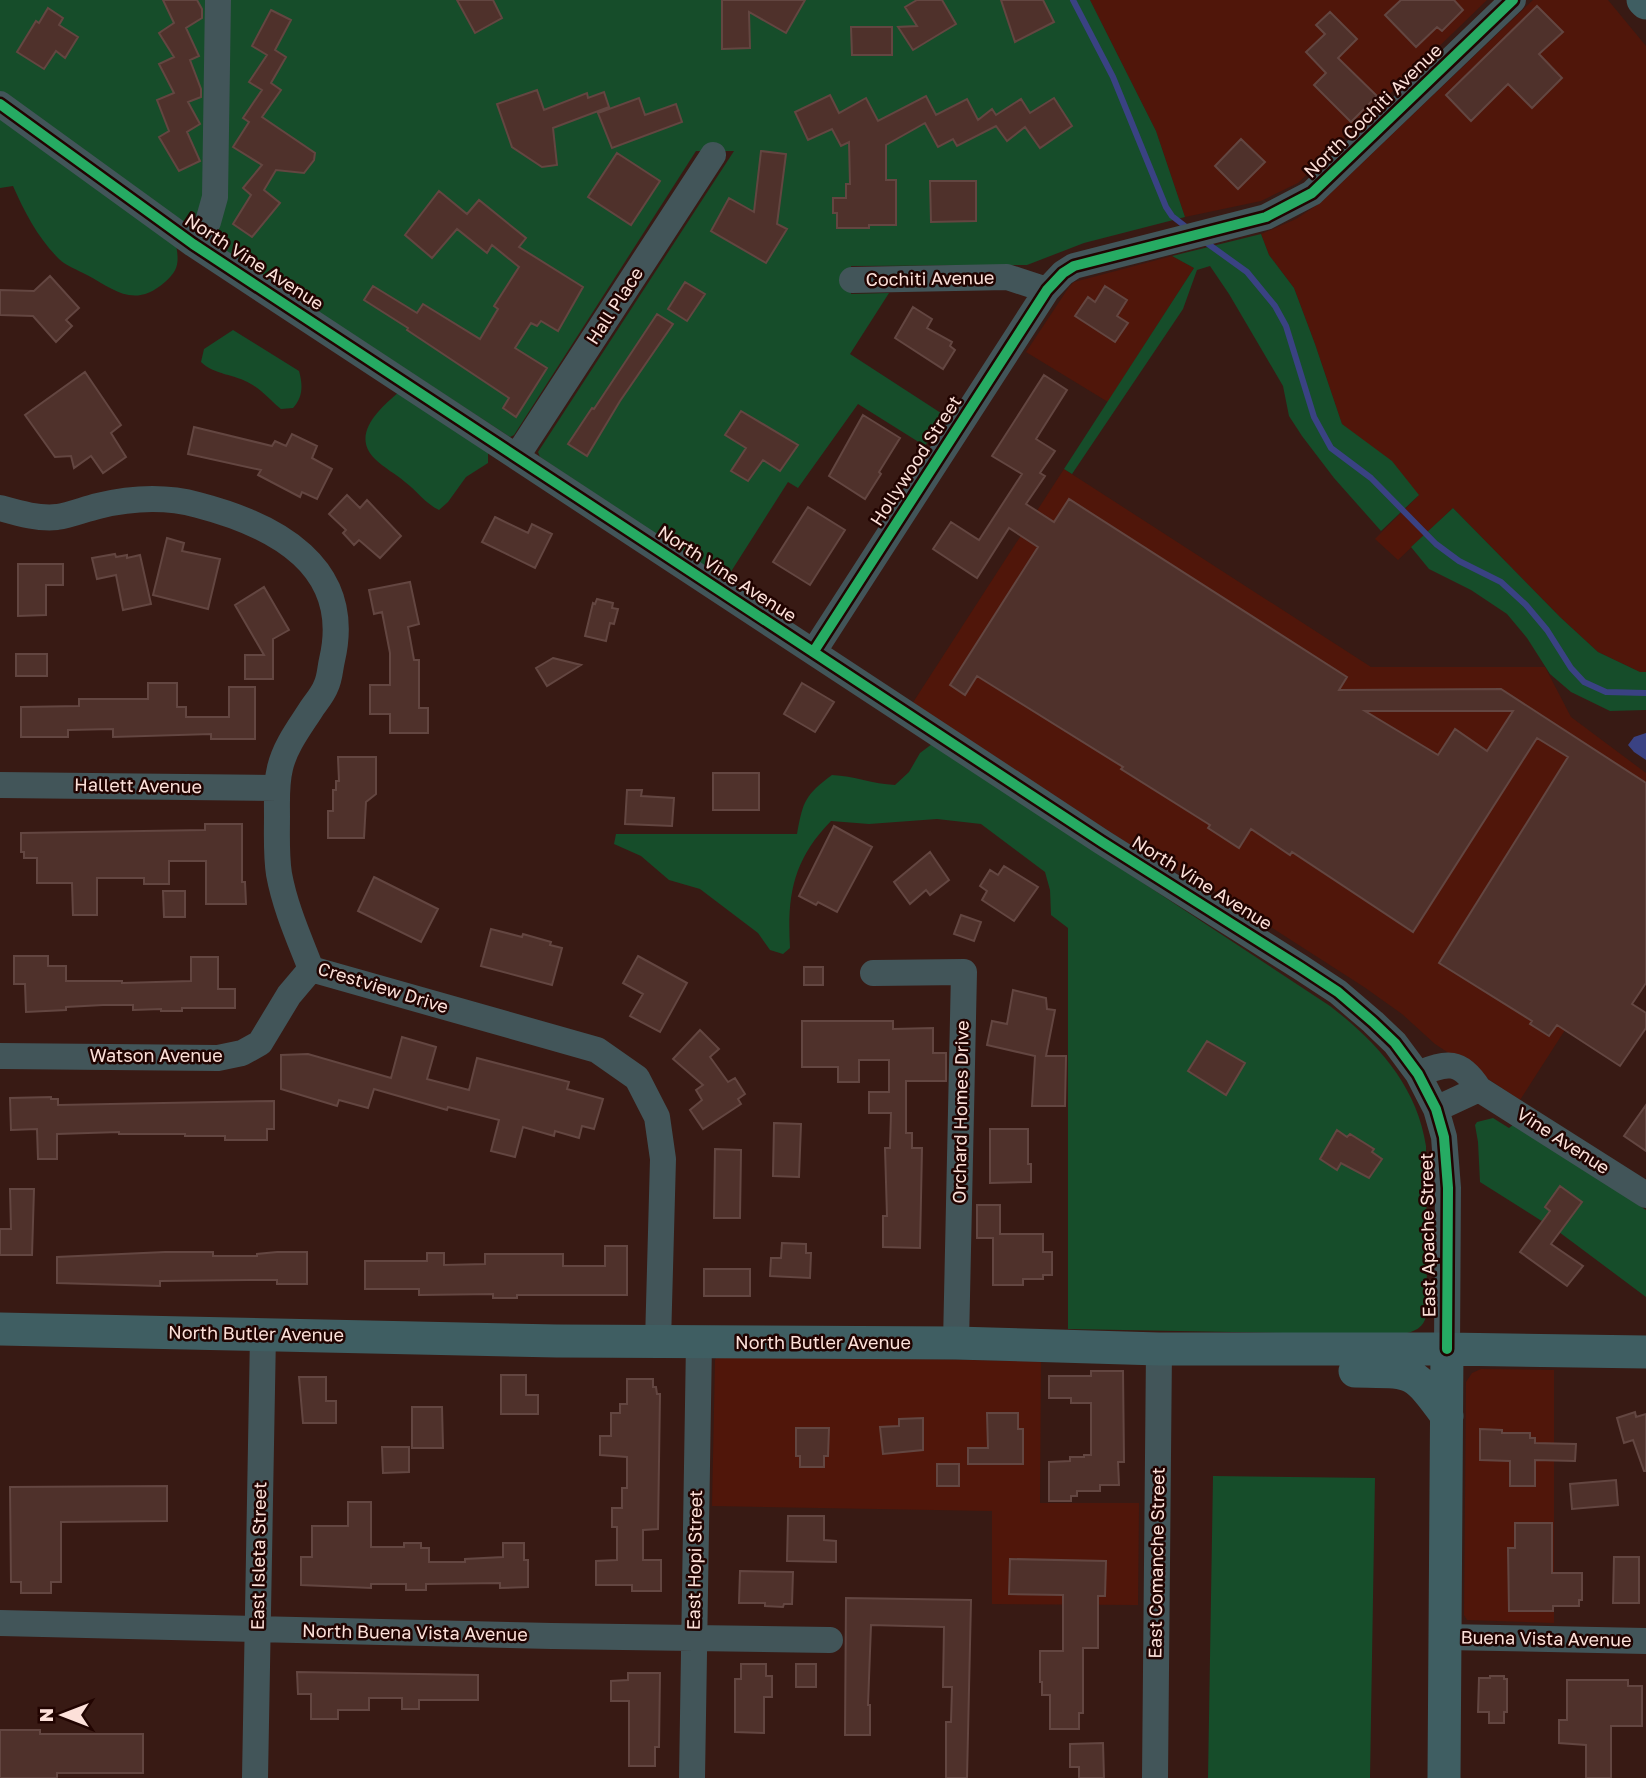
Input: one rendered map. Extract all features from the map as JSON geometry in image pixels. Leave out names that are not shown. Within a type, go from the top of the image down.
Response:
[{"type":"main road","name":"North Butler Avenue","points":[[0,1329],[658,1342],[1646,1352]]},
{"type":"main road","name":"East Apache Street","points":[[1444,1778],[1447,1349]]},
{"type":"main road","points":[[1286,1350],[1333,1370],[1409,1374],[1426,1388],[1447,1416]]},
{"type":"street","points":[[193,244],[208,222],[215,197],[218,0]]},
{"type":"street","name":"North Cochiti Avenue","points":[[1047,290],[1074,266],[1266,217],[1312,193],[1513,0]]},
{"type":"street","name":"North Vine Avenue","points":[[0,104],[193,244],[1102,842],[1338,992],[1395,1043],[1420,1079]]},
{"type":"street","name":"Hall Place","points":[[517,456],[713,155]]},
{"type":"street","name":"Cochiti Avenue","points":[[852,280],[1007,277],[1047,290]]},
{"type":"street","name":"Hollywood Street","points":[[814,651],[1047,290]]},
{"type":"street","name":"Crestview Drive","points":[[0,509],[58,517],[131,500],[155,499],[194,504],[229,513],[262,526],[284,538],[307,557],[329,591],[336,622],[335,647],[326,687],[285,751],[277,788],[279,873],[289,911],[311,969],[597,1050],[637,1078],[657,1117],[663,1159],[658,1342]]},
{"type":"street","name":"Hallett Avenue","points":[[0,785],[277,788]]},
{"type":"street","name":"Watson Avenue","points":[[0,1056],[218,1058],[242,1053],[260,1043],[289,995],[311,969]]},
{"type":"street","name":"Orchard Homes Drive","points":[[873,973],[964,972],[956,1343]]},
{"type":"street","name":"Vine Avenue","points":[[1420,1079],[1448,1064],[1471,1076],[1479,1089],[1646,1195]]},
{"type":"street","name":"East Apache Street","points":[[1420,1079],[1436,1110],[1444,1137],[1447,1162],[1447,1349]]},
{"type":"street","points":[[1436,1110],[1479,1089]]},
{"type":"street","name":"East Isleta Street","points":[[255,1778],[263,1334]]},
{"type":"street","name":"East Hopi Street","points":[[692,1778],[699,1342]]},
{"type":"street","name":"East Comanche Street","points":[[1155,1778],[1159,1349]]},
{"type":"street","name":"North Buena Vista Avenue","points":[[0,1623],[830,1640]]},
{"type":"street","name":"Buena Vista Avenue","points":[[1445,1637],[1646,1641]]},
{"type":"shaded area","points":[[1090,0],[1487,0],[1298,183],[1261,201],[1185,217],[1156,131]]},
{"type":"shaded area","points":[[1533,0],[1608,0],[1646,46],[1646,672],[1640,672],[1598,652],[1453,508],[1398,560],[1375,539],[1419,495],[1342,424],[1294,288],[1269,255],[1261,234],[1296,219],[1320,203]]},
{"type":"shaded area","points":[[1172,256],[1194,268],[1108,402],[1026,352],[1074,282]]},
{"type":"shaded area","points":[[1064,469],[1371,667],[1545,667],[1571,717],[1646,773],[1646,904],[1520,1100],[1435,1044],[1402,1014],[1364,987],[1199,881],[1130,845],[912,704]]},
{"type":"shaded area","points":[[717,1356],[1041,1361],[1040,1503],[1139,1503],[1138,1605],[992,1604],[992,1511],[712,1506]]},
{"type":"shaded area","points":[[1481,1369],[1554,1370],[1554,1623],[1467,1620],[1464,1615],[1466,1382],[1472,1373]]},
{"type":"green space","points":[[0,0],[1090,0],[1156,131],[1185,217],[1084,243],[1027,265],[851,266],[851,294],[889,293],[850,354],[944,415],[925,446],[858,404],[798,488],[788,482],[725,581],[540,457],[538,452],[734,151],[696,151],[514,435],[510,437],[212,243],[0,91]]},
{"type":"green space","points":[[0,118],[176,244],[177,265],[170,278],[154,290],[134,296],[116,291],[59,259],[33,225],[13,186],[0,188]]},
{"type":"green space","points":[[1261,234],[1269,255],[1294,288],[1342,424],[1392,461],[1419,495],[1381,531],[1334,478],[1289,416],[1283,386],[1210,266],[1197,270],[1183,309],[1072,474],[1064,469],[1194,268],[1172,256]]},
{"type":"green space","points":[[233,330],[299,371],[301,391],[293,408],[281,409],[251,384],[212,370],[201,362],[204,349]]},
{"type":"green space","points":[[399,392],[488,451],[488,463],[466,477],[439,510],[375,459],[368,450],[366,441],[370,422]]},
{"type":"green space","points":[[1453,508],[1598,652],[1640,672],[1646,672],[1646,710],[1610,711],[1571,692],[1550,674],[1527,638],[1507,614],[1471,590],[1429,569],[1411,547]]},
{"type":"green space","points":[[932,744],[1330,1006],[1379,1050],[1414,1104],[1426,1146],[1427,1311],[1424,1322],[1418,1329],[1398,1335],[1068,1329],[1068,928],[1051,915],[1050,890],[1045,872],[981,824],[937,819],[869,824],[831,821],[808,850],[795,879],[790,911],[790,948],[783,954],[770,950],[758,933],[700,889],[669,880],[641,856],[614,844],[616,834],[797,834],[807,800],[816,788],[832,775],[895,785],[909,772],[920,753]]},
{"type":"green space","points":[[1493,1118],[1509,1128],[1514,1124],[1646,1210],[1646,1297],[1559,1232],[1480,1182],[1475,1125]]},
{"type":"green space","points":[[1213,1476],[1375,1478],[1370,1778],[1208,1778]]},
{"type":"water","points":[[1646,733],[1646,760],[1628,745],[1634,737]]},
{"type":"building","points":[[163,0],[197,0],[202,9],[202,18],[186,28],[199,56],[190,60],[201,89],[201,97],[188,102],[200,124],[187,132],[200,161],[179,171],[159,137],[169,131],[157,100],[174,93],[159,64],[174,57],[159,33],[174,23]]},
{"type":"building","points":[[457,0],[493,0],[502,18],[475,33]]},
{"type":"building","points":[[722,0],[805,0],[786,33],[749,12],[750,48],[722,49]]},
{"type":"building","points":[[917,0],[942,0],[956,24],[913,50],[898,27],[917,26],[905,7]]},
{"type":"building","points":[[1001,0],[1043,0],[1054,22],[1015,42]]},
{"type":"building","points":[[1401,0],[1454,0],[1463,10],[1442,31],[1437,27],[1416,47],[1385,15]]},
{"type":"building","points":[[1537,6],[1563,32],[1539,54],[1562,78],[1532,108],[1508,84],[1471,121],[1446,95]]},
{"type":"building","points":[[48,8],[63,18],[59,25],[78,37],[65,58],[56,51],[44,69],[17,52],[36,21],[39,23]]},
{"type":"building","points":[[271,10],[291,20],[275,50],[286,57],[271,83],[281,90],[262,117],[315,153],[314,160],[304,173],[276,170],[264,190],[280,203],[252,237],[233,224],[251,195],[243,188],[262,165],[233,147],[249,122],[243,118],[262,90],[249,82],[267,55],[252,46]]},
{"type":"building","points":[[1330,12],[1357,39],[1338,58],[1377,96],[1351,122],[1314,85],[1326,73],[1306,52],[1325,34],[1316,25]]},
{"type":"building","points":[[851,27],[892,27],[892,55],[852,55]]},
{"type":"building","points":[[537,90],[544,110],[587,93],[588,98],[604,92],[609,107],[553,128],[557,165],[542,167],[512,147],[497,104]]},
{"type":"building","points":[[830,95],[839,113],[866,98],[878,121],[926,96],[936,115],[967,99],[978,120],[992,109],[996,115],[1021,99],[1030,113],[1054,98],[1072,126],[1040,148],[1025,127],[1007,141],[996,126],[957,146],[953,139],[938,147],[925,123],[886,145],[886,180],[896,180],[896,225],[837,228],[833,198],[846,198],[846,184],[850,184],[849,142],[841,146],[832,129],[808,140],[795,112]]},
{"type":"building","points":[[639,98],[645,115],[676,104],[682,122],[612,148],[598,113]]},
{"type":"building","points":[[1241,139],[1265,162],[1238,189],[1215,166]]},
{"type":"building","points":[[761,151],[786,154],[777,224],[787,229],[766,263],[711,231],[729,198],[754,212]]},
{"type":"building","points":[[617,153],[660,181],[631,225],[588,197]]},
{"type":"building","points":[[930,181],[976,181],[976,221],[931,222]]},
{"type":"building","points":[[439,191],[467,214],[479,200],[526,238],[519,247],[583,287],[558,331],[541,321],[537,326],[531,323],[515,348],[547,368],[516,417],[503,408],[509,398],[364,300],[373,286],[417,313],[423,304],[480,339],[498,309],[494,306],[519,267],[492,245],[487,253],[457,229],[432,258],[405,235]]},
{"type":"building","points":[[50,276],[79,308],[66,320],[72,326],[56,342],[33,316],[0,315],[0,290],[34,291]]},
{"type":"building","points":[[685,282],[705,294],[687,321],[668,309]]},
{"type":"building","points":[[1105,286],[1127,300],[1117,316],[1128,323],[1115,342],[1075,316],[1088,297],[1095,302]]},
{"type":"building","points":[[913,307],[932,319],[927,328],[952,342],[950,346],[955,350],[943,369],[895,338]]},
{"type":"building","points":[[657,314],[673,324],[620,401],[587,456],[568,444]]},
{"type":"building","points":[[85,372],[121,425],[111,433],[126,457],[103,473],[91,456],[74,468],[71,456],[55,457],[25,415]]},
{"type":"building","points":[[1044,375],[1067,390],[1036,439],[1055,451],[1040,473],[1045,476],[1026,504],[1054,522],[1069,499],[1347,677],[1339,690],[1501,689],[1646,783],[1646,983],[1632,1004],[1646,1013],[1646,1028],[1620,1066],[1557,1025],[1549,1036],[1530,1024],[1532,1021],[1439,963],[1568,757],[1537,738],[1413,932],[1292,852],[1290,855],[1251,829],[1239,848],[1208,828],[1210,825],[1121,769],[1123,767],[977,676],[965,695],[950,685],[1038,547],[1009,528],[977,578],[933,549],[951,522],[979,540],[1022,474],[992,456]],"holes":[[[1365,711],[1513,711],[1487,751],[1455,729],[1438,755]]]},
{"type":"building","points":[[741,411],[798,445],[780,471],[763,460],[748,481],[731,471],[746,448],[725,435]]},
{"type":"building","points":[[863,415],[900,438],[865,499],[829,476]]},
{"type":"building","points":[[194,427],[272,446],[275,441],[286,446],[292,434],[317,446],[312,458],[332,469],[317,499],[302,492],[300,497],[258,475],[261,470],[188,454]]},
{"type":"building","points":[[347,495],[360,508],[367,500],[401,536],[380,558],[359,540],[354,545],[343,533],[346,530],[329,514]]},
{"type":"building","points":[[808,507],[845,530],[810,585],[773,562]]},
{"type":"building","points":[[495,517],[528,533],[532,524],[552,534],[535,568],[482,542]]},
{"type":"building","points":[[167,538],[184,543],[182,551],[220,559],[208,609],[153,595]]},
{"type":"building","points":[[115,554],[116,557],[127,555],[127,558],[140,555],[151,604],[123,610],[116,575],[97,579],[92,558]]},
{"type":"building","points":[[18,564],[63,564],[63,585],[46,585],[46,615],[18,616]]},
{"type":"building","points":[[410,582],[419,624],[408,627],[414,660],[419,660],[419,708],[428,708],[428,733],[390,733],[390,714],[370,714],[370,685],[390,685],[390,653],[382,612],[374,614],[369,590]]},
{"type":"building","points":[[264,587],[289,630],[273,639],[273,679],[245,679],[245,655],[264,655],[235,605]]},
{"type":"building","points":[[597,599],[613,603],[612,608],[618,609],[614,624],[610,623],[606,641],[585,636],[593,603],[595,604]]},
{"type":"building","points":[[16,654],[47,654],[47,676],[16,676]]},
{"type":"building","points":[[553,658],[581,665],[547,686],[536,668]]},
{"type":"building","points":[[148,683],[177,683],[177,707],[186,707],[186,717],[229,717],[229,687],[255,687],[255,739],[211,739],[211,734],[113,737],[113,729],[68,730],[68,737],[21,737],[21,707],[79,706],[79,699],[148,699]]},
{"type":"building","points":[[802,683],[834,702],[815,732],[784,714]]},
{"type":"building","points":[[338,757],[376,757],[376,794],[366,802],[364,838],[328,838],[328,811],[333,811],[333,790],[336,790],[336,781],[339,781]]},
{"type":"building","points":[[713,773],[759,773],[759,810],[713,810]]},
{"type":"building","points":[[627,790],[642,790],[641,796],[674,798],[672,826],[625,824]]},
{"type":"building","points":[[205,824],[242,824],[242,882],[245,882],[246,904],[206,904],[206,861],[169,861],[169,884],[144,884],[144,878],[97,878],[97,915],[73,915],[72,883],[37,883],[37,858],[24,858],[24,852],[21,852],[21,833],[205,830]]},
{"type":"building","points":[[834,826],[872,847],[837,912],[799,896]]},
{"type":"building","points":[[930,852],[949,880],[930,895],[926,890],[910,904],[894,882]]},
{"type":"building","points":[[1004,866],[1038,887],[1014,921],[982,900],[987,891],[980,886],[990,870],[998,875]]},
{"type":"building","points":[[374,877],[438,909],[421,942],[358,911]]},
{"type":"building","points":[[163,891],[185,891],[185,917],[164,917]]},
{"type":"building","points":[[961,915],[981,922],[974,941],[954,934]]},
{"type":"building","points":[[491,929],[522,937],[523,934],[562,948],[552,985],[481,966]]},
{"type":"building","points":[[14,956],[48,956],[48,966],[66,966],[66,981],[122,983],[191,981],[191,957],[218,957],[218,989],[235,989],[235,1008],[182,1008],[182,1011],[161,1011],[133,1010],[133,1005],[103,1005],[26,1012],[25,984],[14,984]]},
{"type":"building","points":[[638,956],[687,983],[660,1032],[630,1016],[643,994],[623,983]]},
{"type":"building","points":[[804,967],[823,967],[823,985],[804,985]]},
{"type":"building","points":[[1013,990],[1046,998],[1047,1009],[1055,1010],[1046,1056],[1066,1056],[1065,1106],[1032,1106],[1035,1056],[987,1045],[992,1021],[1007,1024]]},
{"type":"building","points":[[802,1021],[893,1021],[893,1029],[933,1028],[933,1053],[946,1053],[946,1081],[906,1081],[906,1133],[912,1133],[912,1148],[922,1148],[920,1248],[883,1247],[883,1216],[887,1216],[885,1148],[890,1148],[891,1113],[869,1113],[869,1092],[889,1092],[889,1060],[859,1060],[859,1082],[838,1082],[838,1067],[802,1067]]},
{"type":"building","points":[[700,1030],[719,1049],[710,1057],[728,1082],[735,1078],[745,1094],[738,1099],[741,1104],[703,1129],[690,1110],[702,1100],[696,1090],[703,1085],[673,1059]]},
{"type":"building","points":[[402,1037],[436,1047],[427,1079],[469,1090],[477,1058],[569,1082],[567,1089],[603,1099],[594,1129],[582,1126],[579,1138],[555,1131],[554,1136],[523,1127],[515,1157],[491,1151],[499,1120],[448,1107],[447,1110],[374,1089],[368,1108],[339,1100],[337,1106],[281,1089],[281,1055],[308,1054],[391,1078]]},
{"type":"building","points":[[1207,1041],[1245,1063],[1226,1095],[1188,1071]]},
{"type":"building","points":[[10,1098],[58,1099],[58,1105],[274,1101],[274,1129],[267,1129],[267,1140],[225,1140],[225,1136],[119,1132],[57,1134],[57,1159],[38,1159],[37,1129],[11,1130]]},
{"type":"building","points":[[1646,1105],[1646,1151],[1624,1136]]},
{"type":"building","points":[[774,1123],[801,1124],[799,1177],[773,1176]]},
{"type":"building","points":[[990,1129],[1028,1129],[1031,1182],[990,1183]]},
{"type":"building","points":[[1337,1130],[1347,1137],[1350,1134],[1374,1149],[1372,1152],[1382,1159],[1369,1178],[1341,1163],[1337,1170],[1320,1159]]},
{"type":"building","points":[[715,1149],[741,1150],[740,1218],[714,1218]]},
{"type":"building","points":[[1560,1186],[1582,1202],[1551,1244],[1583,1266],[1567,1286],[1520,1252],[1550,1211],[1545,1207]]},
{"type":"building","points":[[10,1189],[34,1189],[32,1255],[0,1255],[0,1229],[11,1229]]},
{"type":"building","points":[[977,1205],[1000,1205],[1000,1234],[1043,1234],[1043,1252],[1052,1252],[1052,1275],[1043,1275],[1043,1279],[1023,1279],[1023,1285],[993,1285],[993,1238],[977,1238]]},
{"type":"building","points":[[782,1243],[806,1244],[806,1253],[811,1253],[810,1278],[770,1276],[771,1258],[781,1258]]},
{"type":"building","points":[[605,1246],[627,1246],[627,1295],[517,1295],[517,1298],[493,1298],[493,1294],[419,1295],[419,1289],[365,1289],[365,1261],[427,1261],[427,1253],[444,1253],[444,1265],[485,1264],[485,1254],[563,1254],[563,1266],[605,1266]]},
{"type":"building","points":[[165,1252],[257,1256],[277,1252],[307,1252],[307,1284],[277,1284],[277,1280],[160,1281],[160,1286],[57,1283],[57,1257]]},
{"type":"building","points":[[704,1269],[750,1269],[750,1296],[704,1296]]},
{"type":"building","points":[[1091,1371],[1123,1371],[1124,1462],[1118,1462],[1119,1485],[1100,1485],[1100,1491],[1077,1491],[1077,1496],[1071,1496],[1071,1501],[1049,1501],[1049,1462],[1070,1461],[1070,1457],[1091,1455],[1091,1403],[1071,1403],[1071,1398],[1049,1398],[1049,1376],[1091,1376]]},
{"type":"building","points":[[501,1375],[526,1375],[526,1395],[538,1395],[538,1414],[501,1414]]},
{"type":"building","points":[[299,1377],[326,1377],[326,1401],[336,1401],[336,1423],[303,1423]]},
{"type":"building","points":[[627,1379],[653,1379],[653,1387],[656,1387],[657,1394],[660,1394],[658,1529],[643,1530],[643,1560],[661,1560],[661,1591],[632,1591],[632,1585],[596,1585],[596,1561],[617,1560],[617,1527],[612,1527],[612,1508],[622,1508],[622,1488],[627,1488],[627,1457],[600,1455],[600,1436],[611,1436],[611,1413],[620,1413],[620,1404],[627,1404]]},
{"type":"building","points":[[412,1407],[442,1407],[443,1448],[412,1448]]},
{"type":"building","points":[[1635,1412],[1636,1417],[1646,1414],[1646,1471],[1633,1440],[1624,1443],[1617,1418]]},
{"type":"building","points":[[987,1413],[1018,1413],[1018,1429],[1023,1429],[1023,1464],[968,1464],[968,1448],[988,1448]]},
{"type":"building","points":[[923,1418],[923,1450],[883,1454],[880,1427],[899,1426],[899,1419]]},
{"type":"building","points":[[796,1428],[829,1428],[828,1456],[824,1456],[824,1467],[800,1467],[800,1456],[796,1456]]},
{"type":"building","points":[[1480,1429],[1502,1430],[1502,1433],[1530,1433],[1530,1438],[1535,1438],[1535,1443],[1576,1444],[1575,1461],[1535,1460],[1535,1486],[1510,1486],[1510,1461],[1480,1460]]},
{"type":"building","points":[[382,1447],[409,1447],[409,1472],[383,1473]]},
{"type":"building","points":[[937,1464],[959,1464],[959,1486],[937,1486]]},
{"type":"building","points":[[1616,1480],[1618,1505],[1572,1509],[1570,1484]]},
{"type":"building","points":[[167,1486],[167,1521],[61,1522],[61,1582],[51,1582],[51,1593],[21,1593],[21,1582],[11,1582],[10,1487]]},
{"type":"building","points":[[348,1502],[371,1502],[371,1547],[404,1547],[404,1543],[421,1543],[421,1548],[429,1548],[429,1562],[465,1562],[465,1559],[503,1557],[503,1543],[524,1543],[524,1560],[528,1560],[528,1587],[500,1588],[500,1583],[426,1584],[426,1590],[406,1590],[406,1584],[371,1584],[371,1588],[301,1585],[301,1557],[312,1557],[312,1526],[348,1526]]},
{"type":"building","points":[[788,1516],[824,1516],[824,1540],[836,1541],[836,1562],[787,1561]]},
{"type":"building","points":[[1515,1523],[1552,1523],[1552,1573],[1582,1573],[1582,1600],[1579,1600],[1579,1606],[1553,1606],[1553,1611],[1509,1611],[1508,1548],[1515,1548]]},
{"type":"building","points":[[1614,1557],[1639,1557],[1639,1603],[1613,1603]]},
{"type":"building","points":[[1010,1559],[1106,1561],[1105,1596],[1098,1596],[1098,1648],[1083,1648],[1083,1713],[1079,1713],[1079,1729],[1050,1729],[1050,1695],[1042,1695],[1040,1682],[1040,1651],[1063,1651],[1063,1595],[1009,1594]]},
{"type":"building","points":[[740,1571],[793,1572],[792,1604],[784,1604],[783,1607],[765,1606],[765,1603],[739,1603]]},
{"type":"building","points":[[846,1598],[971,1600],[967,1778],[946,1778],[946,1722],[951,1722],[952,1687],[943,1687],[944,1627],[871,1625],[868,1705],[870,1735],[845,1735]]},
{"type":"building","points":[[741,1664],[766,1664],[766,1676],[772,1676],[772,1697],[764,1697],[764,1733],[735,1732],[735,1679],[741,1679]]},
{"type":"building","points":[[796,1664],[816,1664],[816,1687],[796,1687]]},
{"type":"building","points":[[297,1672],[478,1675],[478,1700],[419,1700],[419,1709],[402,1709],[402,1698],[369,1698],[369,1710],[338,1710],[338,1719],[311,1719],[311,1694],[298,1694]]},
{"type":"building","points":[[628,1673],[660,1673],[659,1747],[655,1747],[655,1766],[629,1766],[629,1701],[611,1701],[611,1681],[628,1680]]},
{"type":"building","points":[[1504,1676],[1504,1679],[1507,1679],[1507,1712],[1504,1712],[1504,1723],[1489,1723],[1489,1712],[1478,1712],[1479,1678]]},
{"type":"building","points":[[1567,1680],[1628,1680],[1628,1686],[1642,1686],[1642,1726],[1611,1726],[1611,1778],[1586,1778],[1586,1745],[1559,1743],[1559,1720],[1567,1720]]},
{"type":"building","points":[[0,1730],[40,1730],[40,1734],[143,1734],[143,1773],[57,1773],[57,1778],[0,1778]]},
{"type":"building","points":[[1103,1743],[1104,1778],[1079,1778],[1079,1767],[1070,1767],[1070,1744]]},
{"type":"waterway","points":[[1073,0],[1113,77],[1166,207],[1172,216],[1190,230]]},
{"type":"waterway","points":[[1204,241],[1247,272],[1275,306],[1286,326],[1314,417],[1331,448],[1371,478],[1436,544],[1459,561],[1501,582],[1526,605],[1584,682],[1606,692],[1646,693]]},
{"type":"cycle path","points":[[814,651],[1047,290],[1063,273],[1074,266],[1266,217],[1312,193],[1513,0]]},
{"type":"cycle path","points":[[0,104],[193,244],[1102,842],[1338,992],[1373,1022],[1395,1043],[1418,1074],[1436,1109],[1444,1137],[1448,1188],[1447,1349]]}]
